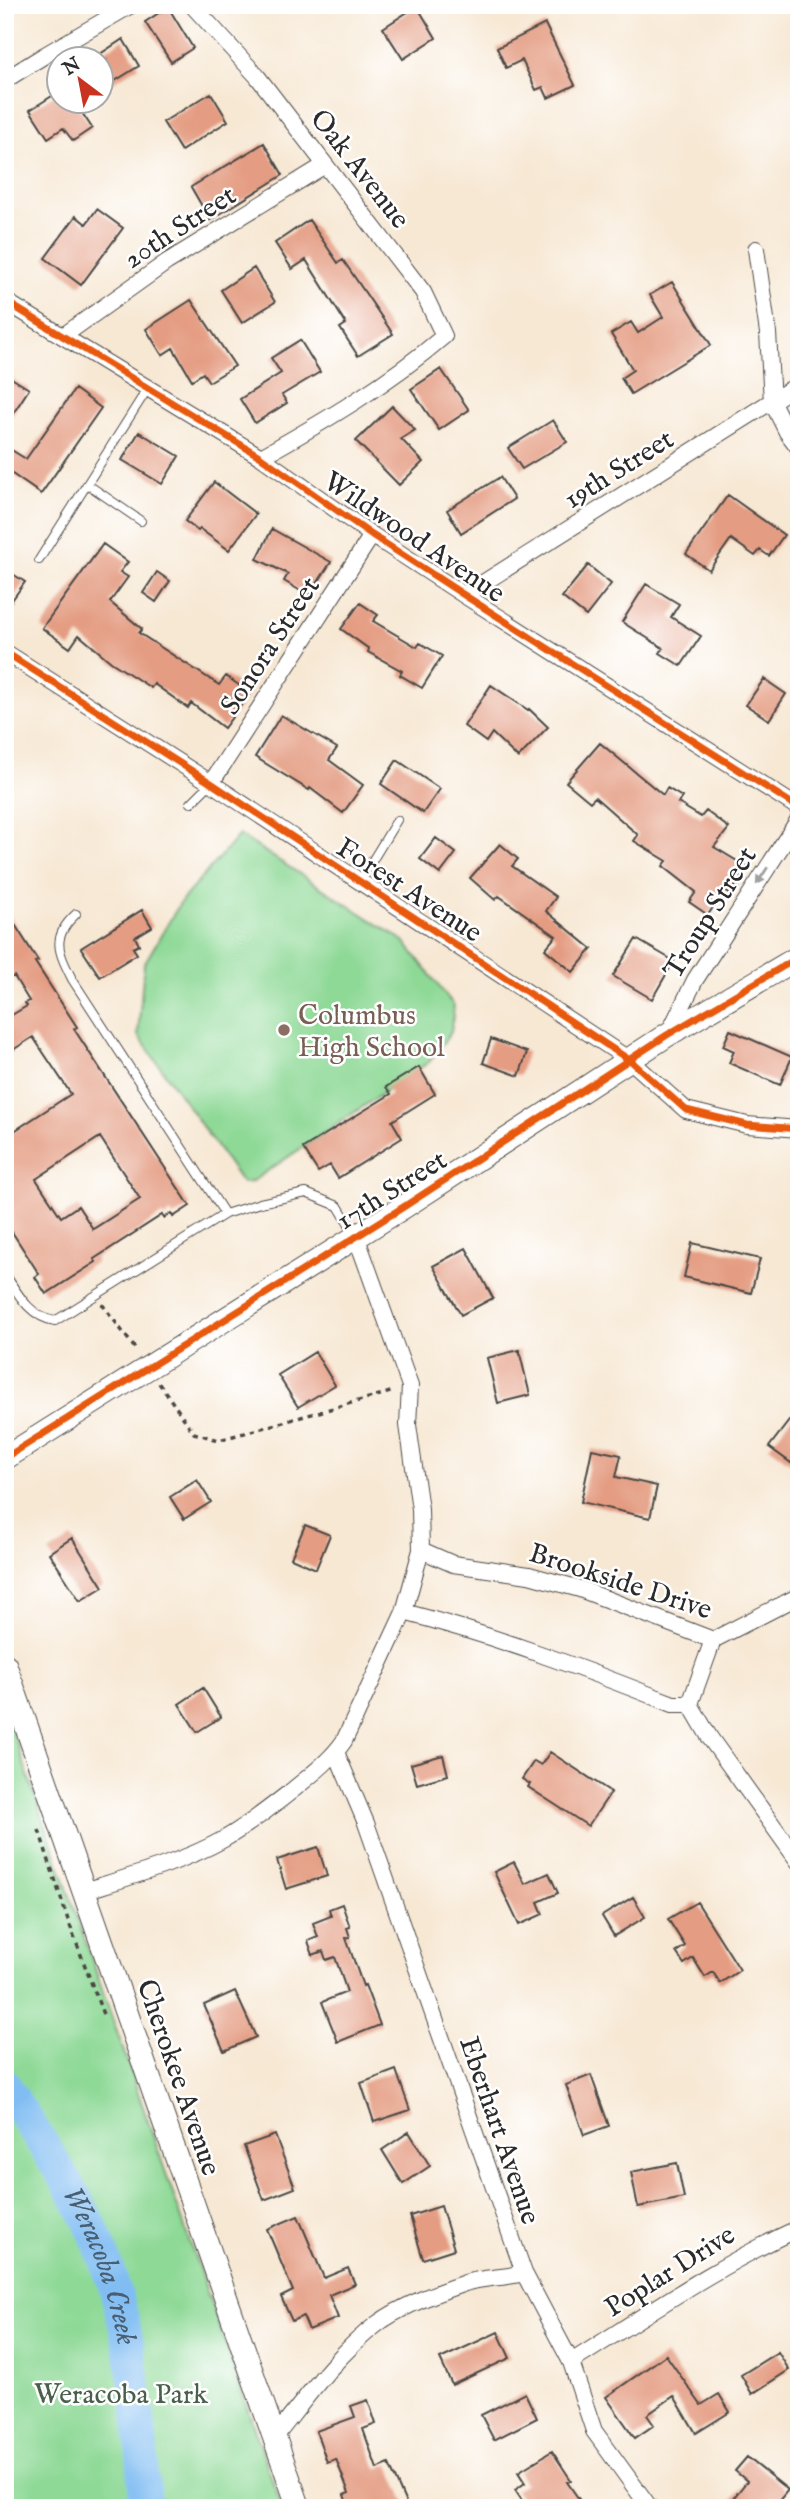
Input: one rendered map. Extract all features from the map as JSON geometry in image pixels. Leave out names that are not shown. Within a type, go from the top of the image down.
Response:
[{"type":"street","points":[[5,80],[131,5]]},
{"type":"street","name":"Oak Avenue","points":[[192,5],[257,76],[423,292],[444,336],[338,414],[261,457]]},
{"type":"street","name":"20th Street","points":[[63,336],[167,262],[325,165]]},
{"type":"street","points":[[757,249],[768,333],[772,402],[787,432],[799,448]]},
{"type":"street","name":"Wildwood Avenue","points":[[5,301],[261,457],[464,595],[799,808]]},
{"type":"street","name":"19th Street","points":[[464,595],[799,384]]},
{"type":"street","name":"Sonora Street","points":[[211,783],[372,534]]},
{"type":"street","name":"Forest Avenue","points":[[7,657],[211,783],[631,1060],[686,1110],[747,1125],[799,1129]]},
{"type":"street","name":"Troup Street","points":[[667,1035],[695,979],[799,818]]},
{"type":"street","name":"17th Street","points":[[5,1458],[667,1035],[799,957]]},
{"type":"street","points":[[84,1891],[133,1876],[222,1840],[261,1815],[336,1752],[344,1741],[404,1612],[421,1550],[420,1509],[408,1425],[410,1386],[356,1236]]},
{"type":"street","name":"Brookside Drive","points":[[421,1550],[453,1564],[529,1575],[580,1589],[713,1640],[799,1597]]},
{"type":"street","points":[[404,1612],[554,1658],[673,1704],[690,1704]]},
{"type":"street","points":[[690,1704],[713,1640]]},
{"type":"street","name":"Cherokee Avenue","points":[[5,1665],[299,2508]]},
{"type":"street","points":[[690,1704],[710,1738],[799,1862]]},
{"type":"street","name":"Eberhart Avenue","points":[[336,1752],[366,1823],[524,2273],[571,2362],[594,2431],[650,2508]]},
{"type":"street","name":"Poplar Drive","points":[[571,2362],[656,2306],[757,2247],[799,2228]]},
{"type":"street","points":[[275,2437],[311,2390],[348,2350],[378,2323],[467,2283],[524,2273]]},
{"type":"lane","points":[[39,560],[148,388]]},
{"type":"lane","points":[[87,484],[141,521]]},
{"type":"lane","points":[[191,803],[211,783]]},
{"type":"lane","points":[[360,881],[397,820]]},
{"type":"lane","points":[[76,914],[64,926],[59,943],[68,972],[225,1214]]},
{"type":"lane","points":[[5,1274],[26,1304],[44,1319],[55,1321],[225,1214],[306,1193],[338,1206],[356,1236]]},
{"type":"path","points":[[96,1297],[194,1433],[219,1440],[410,1386]]},
{"type":"green space","points":[[239,835],[404,941],[454,1006],[451,1032],[429,1062],[251,1182],[242,1183],[138,1035],[144,964],[182,900]]},
{"type":"green space","name":"Weracoba Park","points":[[5,1709],[282,2508],[5,2508]]},
{"type":"building","points":[[417,6],[436,38],[403,59],[383,28]]},
{"type":"building","points":[[168,7],[193,48],[171,62],[145,22]]},
{"type":"building","points":[[545,24],[575,85],[548,98],[543,87],[536,90],[522,60],[506,68],[497,48]]},
{"type":"building","points":[[123,39],[139,66],[116,80],[116,46],[112,46]]},
{"type":"building","points":[[211,93],[228,121],[181,151],[163,122]]},
{"type":"building","points":[[46,100],[46,116],[84,116],[92,128],[73,141],[63,128],[48,138],[30,110]]},
{"type":"building","points":[[264,143],[283,175],[210,220],[191,187]]},
{"type":"building","points":[[97,209],[123,228],[81,285],[45,258],[76,216],[86,224]]},
{"type":"building","points":[[309,220],[338,263],[343,260],[393,334],[358,356],[340,328],[346,324],[306,260],[292,269],[275,243]]},
{"type":"building","points":[[254,268],[275,302],[242,323],[221,290]]},
{"type":"building","points":[[672,282],[711,345],[631,394],[621,378],[633,370],[611,334],[631,322],[638,333],[663,317],[650,295]]},
{"type":"building","points":[[191,300],[235,366],[209,382],[203,373],[192,380],[173,348],[162,355],[146,329]]},
{"type":"building","points":[[300,340],[320,372],[282,395],[287,403],[255,423],[240,399],[281,373],[271,358]]},
{"type":"building","points":[[441,369],[469,410],[439,430],[411,389]]},
{"type":"building","points":[[5,374],[29,389],[5,426]]},
{"type":"building","points":[[75,389],[101,408],[41,494],[5,469],[5,446],[26,459]]},
{"type":"building","points":[[392,406],[415,430],[401,439],[423,462],[399,485],[356,441]]},
{"type":"building","points":[[553,420],[567,442],[522,469],[508,448]]},
{"type":"building","points":[[139,432],[179,456],[162,484],[122,460]]},
{"type":"building","points":[[500,477],[514,499],[461,533],[447,510]]},
{"type":"building","points":[[214,482],[256,514],[229,550],[185,521]]},
{"type":"building","points":[[728,495],[784,535],[769,556],[760,550],[755,556],[731,539],[709,570],[686,554]]},
{"type":"building","points":[[272,529],[331,562],[309,596],[284,581],[288,574],[257,559]]},
{"type":"building","points":[[103,544],[128,562],[120,572],[128,577],[110,602],[142,629],[139,633],[219,685],[226,676],[250,693],[224,728],[191,703],[188,708],[154,684],[151,688],[111,662],[79,635],[70,648],[42,628]]},
{"type":"building","points":[[588,565],[611,584],[586,616],[562,597]]},
{"type":"building","points":[[5,569],[25,582],[5,610]]},
{"type":"building","points":[[157,572],[170,581],[156,602],[143,593]]},
{"type":"building","points":[[646,584],[679,604],[671,617],[701,636],[681,666],[660,653],[663,648],[622,622]]},
{"type":"building","points":[[360,603],[378,615],[373,621],[417,647],[420,643],[442,656],[422,688],[400,675],[402,671],[368,652],[369,649],[341,629]]},
{"type":"building","points":[[764,679],[786,694],[769,720],[746,705]]},
{"type":"building","points":[[491,685],[529,709],[548,727],[518,758],[492,733],[486,742],[464,726]]},
{"type":"building","points":[[281,715],[337,748],[329,760],[363,785],[343,813],[310,788],[309,790],[255,757]]},
{"type":"building","points":[[600,743],[663,795],[667,788],[682,797],[678,803],[701,817],[706,811],[729,828],[714,847],[747,867],[730,894],[724,890],[708,915],[689,902],[696,892],[663,866],[667,861],[634,841],[638,835],[595,797],[590,802],[566,782]]},
{"type":"building","points":[[397,760],[440,789],[423,813],[381,784]]},
{"type":"building","points":[[436,838],[456,853],[440,874],[420,859]]},
{"type":"building","points":[[500,844],[518,859],[512,866],[556,897],[546,911],[592,949],[573,972],[545,949],[556,936],[499,896],[495,900],[470,878]]},
{"type":"building","points":[[5,909],[77,1027],[74,1029],[190,1206],[173,1217],[171,1213],[164,1218],[162,1215],[46,1294],[35,1277],[39,1274],[5,1221],[5,1137],[71,1094],[33,1037],[5,1055],[5,1019],[27,1006],[25,1003],[29,1001],[14,976],[5,981]],"holes":[[[100,1137],[140,1199],[93,1229],[78,1206],[61,1217],[36,1179]]]},
{"type":"building","points":[[142,910],[152,927],[135,937],[139,945],[133,948],[137,954],[100,977],[81,948]]},
{"type":"building","points":[[636,939],[674,961],[652,999],[613,976]]},
{"type":"building","points":[[730,1030],[792,1057],[780,1085],[729,1063],[734,1051],[723,1046]]},
{"type":"building","points":[[491,1039],[527,1052],[519,1076],[483,1063]]},
{"type":"building","points":[[419,1067],[435,1094],[392,1121],[402,1138],[338,1178],[330,1165],[318,1172],[303,1148],[391,1094],[386,1087]]},
{"type":"building","points":[[692,1243],[760,1259],[751,1293],[684,1277]]},
{"type":"building","points":[[466,1248],[493,1298],[461,1315],[433,1266]]},
{"type":"building","points":[[519,1350],[530,1395],[498,1403],[487,1358]]},
{"type":"building","points":[[315,1352],[335,1385],[298,1407],[278,1375]]},
{"type":"building","points":[[799,1408],[799,1452],[791,1463],[769,1447]]},
{"type":"building","points":[[592,1449],[621,1455],[616,1477],[657,1486],[650,1518],[581,1502]]},
{"type":"building","points":[[197,1480],[211,1502],[184,1519],[170,1497]]},
{"type":"building","points":[[305,1525],[330,1535],[316,1569],[291,1558]]},
{"type":"building","points":[[72,1538],[103,1587],[80,1601],[49,1553]]},
{"type":"building","points":[[203,1688],[221,1717],[197,1732],[179,1704]]},
{"type":"building","points":[[550,1752],[611,1792],[588,1826],[528,1787],[530,1784],[522,1779],[534,1761],[541,1765]]},
{"type":"building","points":[[443,1755],[448,1775],[417,1784],[411,1764]]},
{"type":"building","points":[[318,1847],[327,1876],[286,1889],[277,1860]]},
{"type":"building","points":[[514,1862],[525,1884],[549,1873],[558,1893],[538,1902],[543,1914],[519,1925],[494,1872]]},
{"type":"building","points":[[633,1897],[645,1917],[614,1936],[602,1916]]},
{"type":"building","points":[[697,1902],[740,1970],[720,1983],[713,1972],[705,1977],[693,1958],[684,1964],[676,1952],[685,1946],[668,1919]]},
{"type":"building","points":[[342,1904],[350,1927],[347,1928],[350,1937],[346,1938],[380,2025],[338,2042],[322,2002],[347,1992],[335,1957],[326,1960],[323,1951],[313,1955],[308,1941],[318,1937],[313,1923],[331,1916],[329,1909]]},
{"type":"building","points":[[235,1991],[256,2037],[224,2051],[204,2005]]},
{"type":"building","points":[[396,2070],[410,2110],[374,2122],[361,2083]]},
{"type":"building","points":[[591,2075],[609,2126],[584,2135],[566,2085]]},
{"type":"building","points":[[409,2132],[430,2166],[403,2184],[382,2150]]},
{"type":"building","points":[[275,2135],[295,2188],[264,2200],[244,2146]]},
{"type":"building","points":[[677,2163],[684,2198],[638,2207],[631,2172]]},
{"type":"building","points":[[441,2206],[454,2249],[423,2259],[410,2216]]},
{"type":"building","points":[[298,2216],[324,2278],[348,2268],[355,2284],[329,2295],[338,2318],[309,2330],[303,2316],[292,2321],[281,2297],[293,2291],[267,2229]]},
{"type":"building","points":[[498,2332],[510,2358],[452,2385],[440,2359]]},
{"type":"building","points":[[778,2352],[789,2370],[752,2394],[741,2375]]},
{"type":"building","points":[[666,2355],[701,2405],[719,2394],[730,2412],[696,2433],[674,2396],[647,2415],[654,2425],[635,2438],[606,2397]]},
{"type":"building","points":[[525,2393],[537,2418],[494,2440],[481,2415]]},
{"type":"building","points":[[368,2400],[376,2424],[363,2429],[377,2469],[389,2464],[408,2508],[349,2508],[344,2495],[349,2493],[336,2459],[327,2462],[316,2431],[355,2417],[351,2406]]},
{"type":"building","points":[[552,2451],[571,2480],[567,2482],[585,2508],[527,2508],[515,2490],[525,2483],[518,2472]]},
{"type":"building","points":[[747,2457],[788,2490],[773,2508],[742,2508],[732,2500],[747,2481],[735,2471]]},
{"type":"waterway","name":"Weracoba Creek","points":[[5,2085],[84,2212],[113,2282],[131,2356],[145,2508]]},
{"type":"cycle path","points":[[5,301],[261,457],[372,535],[799,808]]},
{"type":"cycle path","points":[[5,652],[211,783],[631,1061],[686,1110],[747,1125],[799,1129]]},
{"type":"cycle path","points":[[5,1458],[405,1206],[667,1035],[799,957]]},
{"type":"place","name":"Columbus High School","points":[[284,1030]]}]
